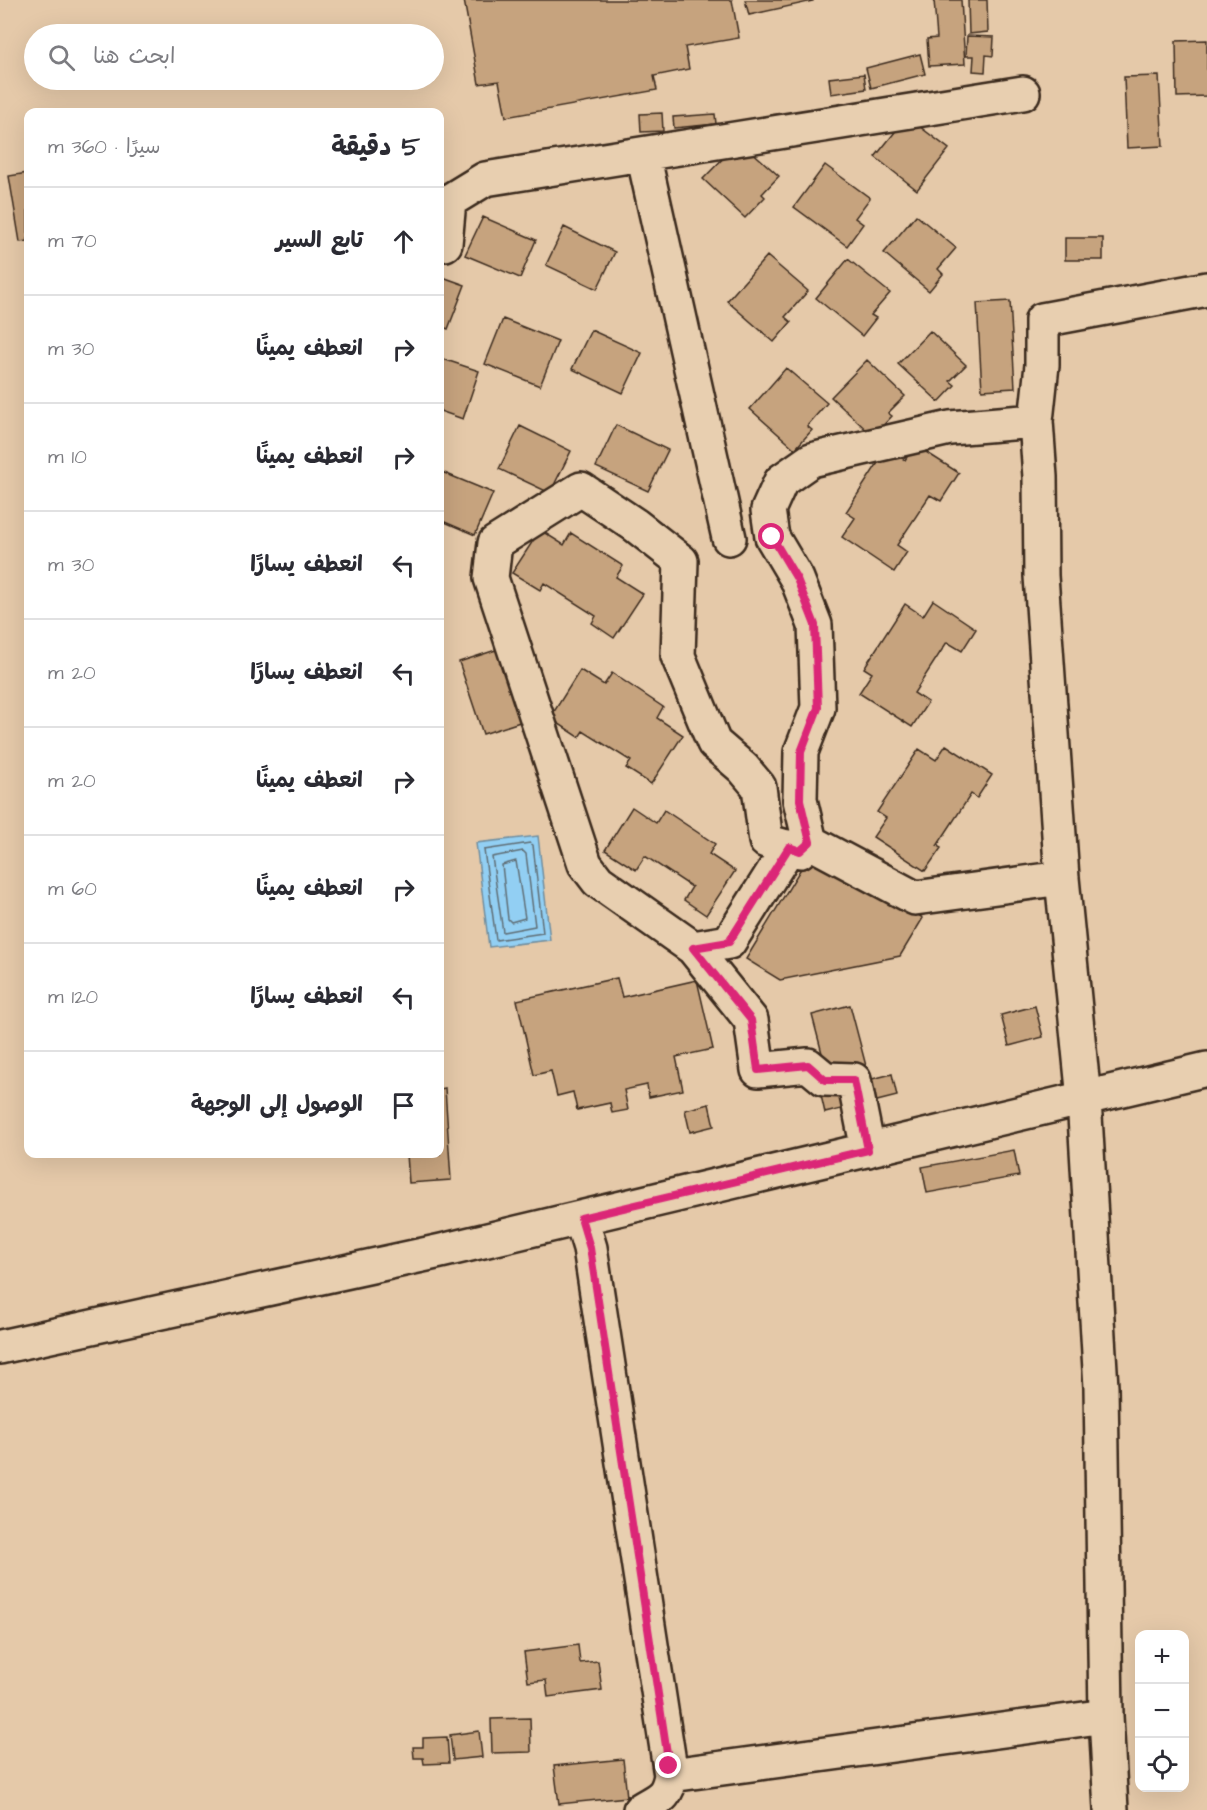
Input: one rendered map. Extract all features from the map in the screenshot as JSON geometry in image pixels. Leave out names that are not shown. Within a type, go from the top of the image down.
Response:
[{"type":"street","points":[[445,244],[449,201],[485,179],[1023,93]]},
{"type":"street","points":[[644,154],[729,538]]},
{"type":"street","points":[[1111,1810],[1106,1716],[1101,1387],[1084,1099],[1062,878],[1041,576],[1040,477],[1036,421],[1042,365],[1042,320],[1207,290]]},
{"type":"street","points":[[693,948],[729,942],[800,844],[801,752],[818,708],[815,625],[797,579],[772,537],[768,510],[781,481],[811,460],[950,428],[1036,421]]},
{"type":"street","points":[[681,561],[635,525],[581,489],[495,543],[491,578],[585,864],[598,881],[693,948],[751,1020],[758,1070],[808,1065],[825,1080],[854,1080],[868,1150]]},
{"type":"street","points":[[681,561],[698,549],[738,534],[772,537]]},
{"type":"street","points":[[681,561],[678,656],[714,743],[743,768],[759,787],[766,841],[800,844],[915,897],[1062,878]]},
{"type":"street","points":[[0,1347],[581,1218],[1207,1069]]},
{"type":"street","points":[[581,1218],[590,1248],[671,1775],[666,1792],[660,1799],[640,1810]]},
{"type":"street","points":[[671,1775],[1106,1716]]},
{"type":"water","points":[[538,836],[550,940],[489,947],[476,843]]},
{"type":"building","points":[[464,0],[732,0],[739,38],[685,47],[689,69],[654,76],[657,90],[506,117],[499,81],[479,84]]},
{"type":"building","points":[[745,0],[813,0],[813,1],[749,15]]},
{"type":"building","points":[[934,0],[961,0],[965,64],[929,66],[927,39],[937,38]]},
{"type":"building","points":[[968,0],[987,0],[988,32],[969,34]]},
{"type":"building","points":[[967,36],[994,37],[993,56],[986,55],[985,72],[973,71],[974,56],[966,56]]},
{"type":"building","points":[[1207,40],[1207,96],[1177,97],[1176,41]]},
{"type":"building","points":[[920,54],[925,74],[871,88],[866,68]]},
{"type":"building","points":[[864,74],[866,89],[831,94],[829,78]]},
{"type":"building","points":[[1159,76],[1163,146],[1127,148],[1124,77]]},
{"type":"building","points":[[662,113],[663,131],[641,132],[640,114]]},
{"type":"building","points":[[715,114],[716,124],[674,128],[673,117]]},
{"type":"building","points":[[907,117],[949,149],[917,190],[875,157]]},
{"type":"building","points":[[740,141],[779,176],[762,194],[765,197],[745,218],[703,179]]},
{"type":"building","points":[[825,165],[870,198],[855,218],[863,224],[847,246],[794,207]]},
{"type":"building","points":[[24,174],[24,242],[20,242],[9,176]]},
{"type":"building","points":[[916,215],[956,248],[938,269],[943,274],[929,291],[884,253]]},
{"type":"building","points":[[483,217],[536,240],[520,278],[465,255]]},
{"type":"building","points":[[564,227],[615,252],[597,289],[546,265]]},
{"type":"building","points":[[1065,238],[1103,238],[1103,260],[1065,260]]},
{"type":"building","points":[[767,256],[808,291],[785,317],[791,322],[774,342],[727,301]]},
{"type":"building","points":[[848,259],[890,293],[871,315],[876,318],[862,336],[816,298]]},
{"type":"building","points":[[444,277],[465,285],[448,329],[444,328]]},
{"type":"building","points":[[1010,301],[1015,388],[982,390],[977,303]]},
{"type":"building","points":[[503,319],[558,341],[540,386],[485,364]]},
{"type":"building","points":[[591,330],[642,353],[623,393],[572,369]]},
{"type":"building","points":[[930,331],[966,365],[950,381],[955,385],[939,402],[898,364]]},
{"type":"building","points":[[444,359],[479,371],[463,419],[444,412]]},
{"type":"building","points":[[867,360],[905,396],[888,413],[892,416],[873,436],[831,397]]},
{"type":"building","points":[[786,368],[827,403],[807,426],[812,430],[795,449],[750,409]]},
{"type":"building","points":[[616,425],[668,450],[648,491],[596,467]]},
{"type":"building","points":[[520,426],[571,451],[550,493],[499,469]]},
{"type":"building","points":[[915,445],[959,473],[941,501],[930,495],[897,545],[907,552],[894,572],[842,537],[855,518],[846,512],[887,449],[905,460]]},
{"type":"building","points":[[444,473],[493,493],[475,535],[444,522]]},
{"type":"building","points":[[540,530],[564,545],[571,533],[623,566],[616,577],[643,594],[614,638],[592,623],[596,616],[544,583],[540,590],[512,573]]},
{"type":"building","points":[[933,600],[976,629],[962,651],[947,642],[914,693],[928,702],[912,727],[859,693],[872,673],[864,668],[905,604],[923,616]]},
{"type":"building","points":[[499,649],[523,721],[483,734],[459,662]]},
{"type":"building","points":[[580,670],[604,685],[612,673],[663,707],[657,718],[683,735],[651,784],[626,768],[631,761],[583,731],[579,737],[550,718]]},
{"type":"building","points":[[946,745],[992,775],[977,798],[971,794],[937,846],[941,848],[925,871],[873,837],[886,818],[877,812],[919,749],[936,760]]},
{"type":"building","points":[[632,807],[656,823],[664,810],[715,844],[709,854],[735,871],[706,915],[684,900],[692,887],[645,856],[636,870],[605,850]]},
{"type":"building","points":[[813,857],[826,860],[923,918],[900,956],[780,980],[746,959],[803,865]]},
{"type":"building","points":[[617,978],[622,997],[697,980],[713,1049],[676,1057],[683,1090],[649,1097],[647,1085],[624,1090],[628,1110],[612,1113],[610,1103],[577,1110],[573,1092],[557,1096],[551,1071],[534,1075],[517,1000]]},
{"type":"building","points":[[850,1005],[866,1066],[828,1076],[812,1015]]},
{"type":"building","points":[[1035,1006],[1043,1037],[1009,1046],[1001,1015]]},
{"type":"building","points":[[892,1074],[897,1096],[873,1102],[868,1080]]},
{"type":"building","points":[[845,1085],[849,1107],[825,1113],[820,1091]]},
{"type":"building","points":[[444,1088],[451,1180],[409,1183],[407,1158],[444,1158]]},
{"type":"building","points":[[709,1104],[714,1126],[690,1132],[685,1110]]},
{"type":"building","points":[[1014,1150],[1019,1176],[927,1193],[922,1167]]},
{"type":"building","points":[[578,1645],[580,1663],[598,1661],[602,1690],[548,1697],[546,1680],[528,1682],[524,1652]]},
{"type":"building","points":[[530,1718],[531,1752],[492,1753],[491,1719]]},
{"type":"building","points":[[479,1731],[482,1757],[453,1760],[450,1735]]},
{"type":"building","points":[[447,1737],[449,1763],[424,1764],[423,1758],[414,1758],[413,1747],[423,1747],[423,1738]]},
{"type":"building","points":[[623,1759],[627,1797],[559,1804],[554,1766]]},
{"type":"route","points":[[669,1766],[590,1248],[581,1218],[868,1150],[854,1080],[825,1080],[808,1065],[758,1070],[751,1020],[693,948],[729,942],[789,847],[800,851],[810,842],[800,800],[801,752],[818,708],[815,625],[797,579],[772,537]]}]
